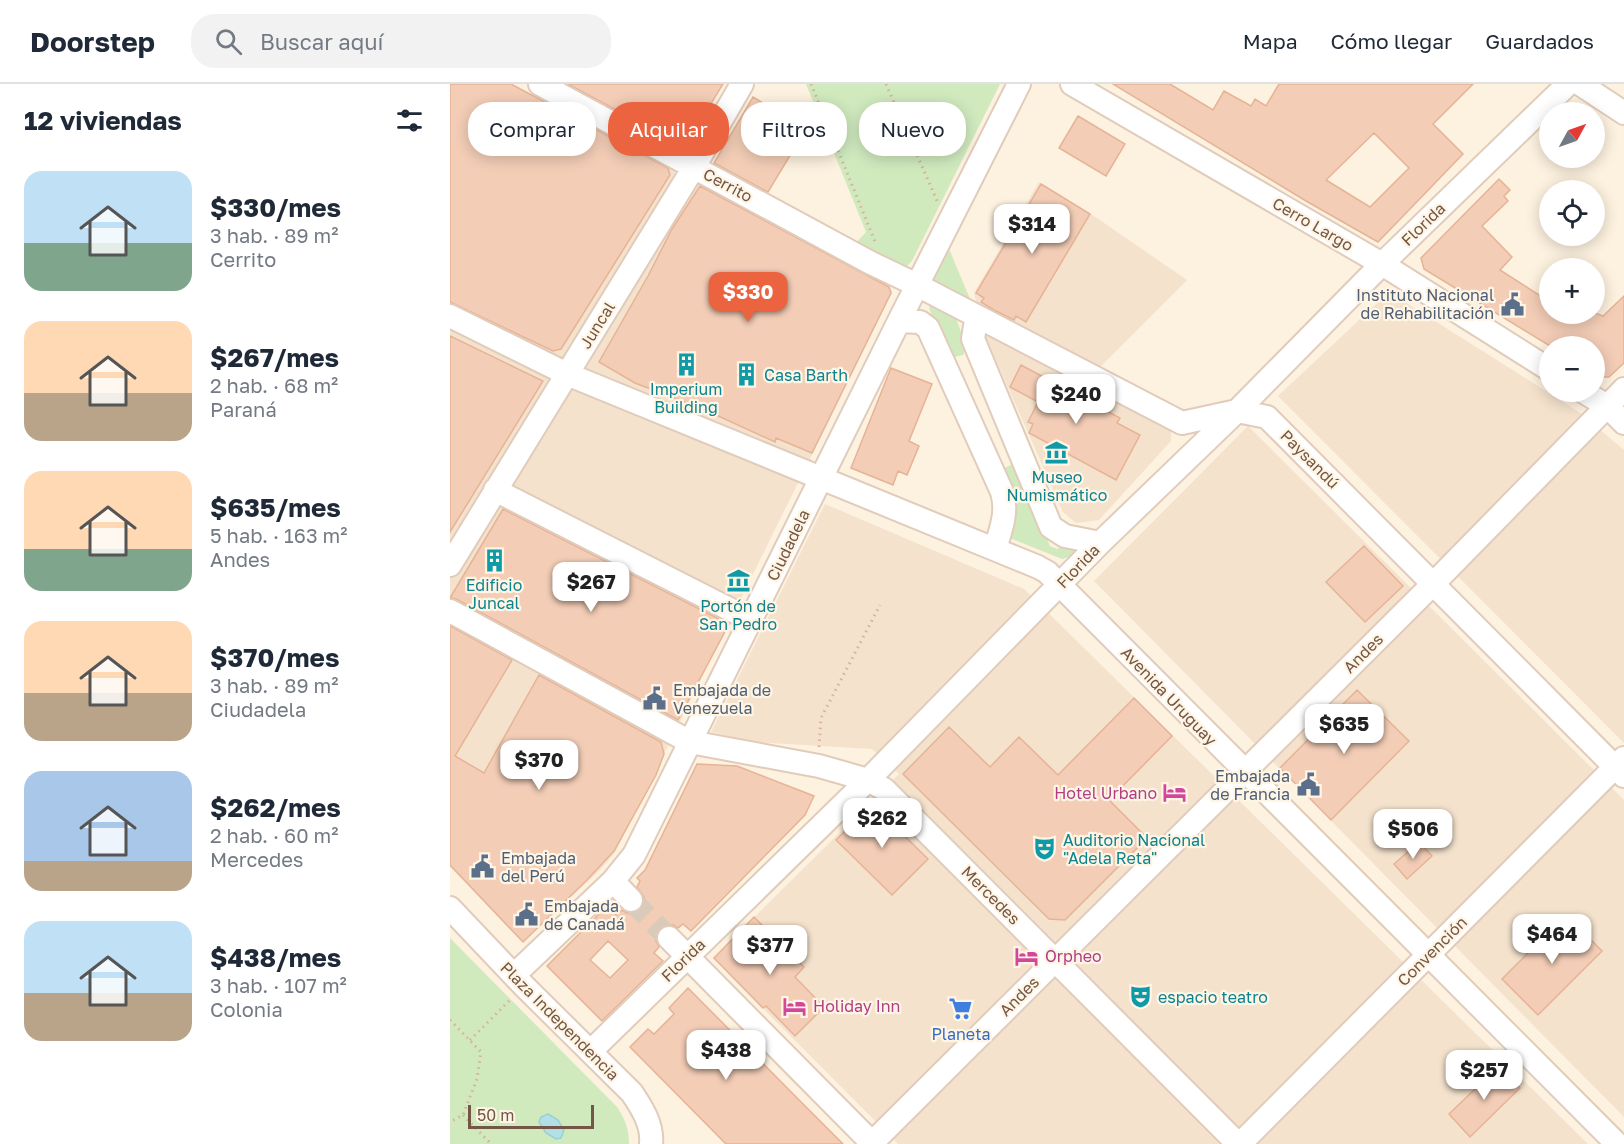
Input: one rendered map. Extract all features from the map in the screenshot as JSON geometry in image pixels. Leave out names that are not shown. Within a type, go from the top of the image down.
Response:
[{"type":"street","name":"Cerrito","points":[[540,84],[917,285]]},
{"type":"street","name":"Juncal","points":[[450,565],[694,167],[742,84]]},
{"type":"street","name":"Ciudadela","points":[[514,975],[613,881],[634,855],[1019,84]]},
{"type":"street","name":"Cerro Largo","points":[[1072,84],[1382,264],[1539,363]]},
{"type":"street","name":"Florida","points":[[591,1051],[868,780],[1100,543],[1568,84]]},
{"type":"street","points":[[1580,84],[1624,112]]},
{"type":"street","name":"Paysandú","points":[[917,285],[1182,423],[1237,411],[1267,417],[1621,767]]},
{"type":"street","name":"Avenida Uruguay","points":[[450,316],[567,374],[1038,567],[1060,585],[1428,956],[1615,1139]]},
{"type":"street","points":[[980,318],[975,326],[965,368],[976,417],[1005,501],[1004,516],[995,549]]},
{"type":"street","points":[[899,321],[920,322],[928,328],[1004,411],[1052,527],[1065,536],[1100,543]]},
{"type":"street","name":"Andes","points":[[872,1144],[1434,583],[1624,389]]},
{"type":"street","points":[[1600,402],[1624,423]]},
{"type":"street","points":[[976,417],[1004,411]]},
{"type":"street","points":[[495,490],[751,620]]},
{"type":"street","name":"Mercedes","points":[[450,611],[690,742],[819,766],[868,780],[884,789],[1239,1144]]},
{"type":"street","name":"Convención","points":[[1239,1144],[1621,767]]},
{"type":"street","points":[[613,881],[631,900]]},
{"type":"street","name":"Plaza Independencia","points":[[450,908],[632,1093],[642,1107],[649,1124],[651,1144]]},
{"type":"street","points":[[669,938],[872,1144]]},
{"type":"path","points":[[810,84],[887,271]]},
{"type":"path","points":[[886,84],[948,226]]},
{"type":"path","points":[[819,766],[821,718],[880,605]]},
{"type":"path","points":[[470,1041],[511,999]]},
{"type":"path","points":[[450,1020],[481,1052],[477,1079],[463,1115],[450,1122]]},
{"type":"path","points":[[463,1115],[490,1144]]},
{"type":"shaded area","points":[[450,84],[508,84],[542,102],[468,102],[468,156],[596,156],[596,131],[608,137],[608,156],[644,156],[890,286],[892,293],[616,851],[600,870],[523,942],[450,867]]},
{"type":"shaded area","points":[[1039,182],[1091,214],[1187,280],[1099,368],[1170,406],[1171,441],[1099,520],[1076,523],[1063,512],[984,333],[974,293]]},
{"type":"shaded area","points":[[1389,292],[1539,387],[1539,402],[1563,402],[1579,412],[1624,450],[1624,743],[1278,396]]},
{"type":"shaded area","points":[[1248,426],[1624,800],[1624,1117],[1094,581]]},
{"type":"shaded area","points":[[825,504],[1024,589],[1588,1144],[898,1144],[713,958],[899,774],[872,749],[755,742],[711,732]]},
{"type":"green space","points":[[806,84],[1000,84],[966,152],[966,102],[859,102],[859,156],[964,156],[912,261],[907,266],[903,267],[855,244],[866,232],[835,156],[847,156],[847,102],[813,102]]},
{"type":"green space","points":[[947,244],[970,299],[968,304],[930,283]]},
{"type":"green space","points":[[931,304],[955,316],[967,347],[963,355],[955,357],[947,353],[929,308]]},
{"type":"green space","points":[[1015,463],[1050,546],[1057,549],[1065,545],[1078,548],[1069,557],[1062,559],[1010,538],[998,471]]},
{"type":"green space","points":[[450,938],[617,1107],[626,1124],[629,1144],[450,1144]]},
{"type":"water","points":[[548,1114],[558,1120],[564,1130],[561,1138],[556,1139],[546,1133],[539,1122],[541,1117]]},
{"type":"building","points":[[450,84],[511,84],[545,102],[468,102],[468,156],[596,156],[596,129],[608,136],[608,156],[646,156],[668,168],[670,175],[561,349],[553,351],[450,302]]},
{"type":"building","points":[[568,84],[723,84],[712,102],[608,102],[608,106]]},
{"type":"building","points":[[1113,84],[1170,84],[1213,110],[1224,91],[1251,106],[1255,99],[1266,106],[1279,84],[1473,84],[1433,124],[1463,154],[1378,242]],"holes":[[[1374,133],[1409,168],[1370,207],[1326,180]]]},
{"type":"building","points":[[753,97],[761,102],[750,102]]},
{"type":"building","points":[[1078,116],[1125,144],[1106,176],[1059,148]]},
{"type":"building","points":[[741,117],[741,156],[790,156],[768,192],[714,163],[718,156],[729,156],[729,138]]},
{"type":"building","points":[[1499,179],[1510,190],[1504,196],[1508,201],[1482,226],[1512,257],[1500,270],[1539,295],[1539,324],[1605,324],[1605,314],[1624,296],[1624,363],[1609,377],[1605,377],[1605,336],[1539,336],[1539,339],[1424,269],[1421,258]]},
{"type":"building","points":[[1041,184],[1090,214],[1026,322],[1016,316],[1014,320],[994,310],[981,302],[984,298],[976,293]]},
{"type":"building","points":[[700,186],[889,287],[891,293],[812,453],[776,438],[775,442],[703,409],[635,383],[599,362],[672,229]]},
{"type":"building","points":[[450,336],[543,381],[450,532]]},
{"type":"building","points":[[1021,365],[1120,418],[1117,423],[1140,435],[1116,480],[1029,433],[1033,424],[1028,422],[1038,402],[1010,387]]},
{"type":"building","points":[[891,368],[932,384],[909,441],[919,446],[907,475],[898,471],[893,485],[851,468]]},
{"type":"building","points":[[503,509],[729,624],[678,720],[456,599],[450,598]]},
{"type":"building","points":[[1364,546],[1403,586],[1365,622],[1326,582]]},
{"type":"building","points":[[450,626],[512,660],[455,756],[484,773],[539,675],[661,742],[664,754],[656,775],[614,851],[523,942],[450,865]]},
{"type":"building","points":[[1357,690],[1409,741],[1331,820],[1280,768]]},
{"type":"building","points":[[1134,698],[1172,736],[1109,800],[1147,838],[1065,920],[1049,919],[903,774],[949,727],[990,767],[1019,737],[1058,775]]},
{"type":"building","points":[[697,764],[737,766],[814,796],[805,815],[691,931],[683,924],[678,928],[666,925],[659,929],[656,941],[659,947],[654,953],[663,961],[602,1021],[547,966],[607,906],[616,915],[622,910],[634,913],[641,909],[644,897],[637,887],[640,881],[637,878],[645,870]],"holes":[[[608,941],[628,960],[610,978],[590,960]]]},
{"type":"building","points":[[872,804],[928,859],[892,895],[836,840]]},
{"type":"building","points":[[1419,842],[1432,856],[1407,879],[1394,864]]},
{"type":"building","points":[[1566,915],[1602,951],[1538,1015],[1502,979]]},
{"type":"building","points":[[754,917],[804,967],[795,977],[824,1007],[795,1036],[766,1006],[763,1008],[714,958]]},
{"type":"building","points":[[688,988],[843,1144],[726,1144],[630,1047],[648,1029],[654,1034],[674,1014],[669,1008]]},
{"type":"building","points":[[1499,1066],[1520,1088],[1470,1137],[1449,1114]]},
{"type":"tunnel","points":[[631,900],[669,938]]},
{"type":"place","name":"Instituto Nacional de Rehabilitación","points":[[1512,304]]},
{"type":"place","name":"Imperium Building","points":[[686,364]]},
{"type":"place","name":"Casa Barth","points":[[746,375]]},
{"type":"place","name":"Museo Numismático","points":[[1057,452]]},
{"type":"place","name":"Edificio Juncal","points":[[494,560]]},
{"type":"place","name":"Portón de San Pedro","points":[[738,581]]},
{"type":"place","name":"Embajada de Venezuela","points":[[655,699]]},
{"type":"place","name":"Embajada de Francia","points":[[1308,785]]},
{"type":"place","name":"Hotel Urbano","points":[[1175,793]]},
{"type":"place","name":"Auditorio Nacional \"Adela Reta\"","points":[[1045,849]]},
{"type":"place","name":"Embajada del Perú","points":[[483,867]]},
{"type":"place","name":"Embajada de Canadá","points":[[526,915]]},
{"type":"place","name":"Orpheo","points":[[1027,956]]},
{"type":"place","name":"espacio teatro","points":[[1140,997]]},
{"type":"place","name":"Holiday Inn","points":[[795,1006]]},
{"type":"place","name":"Planeta","points":[[961,1009]]}]
